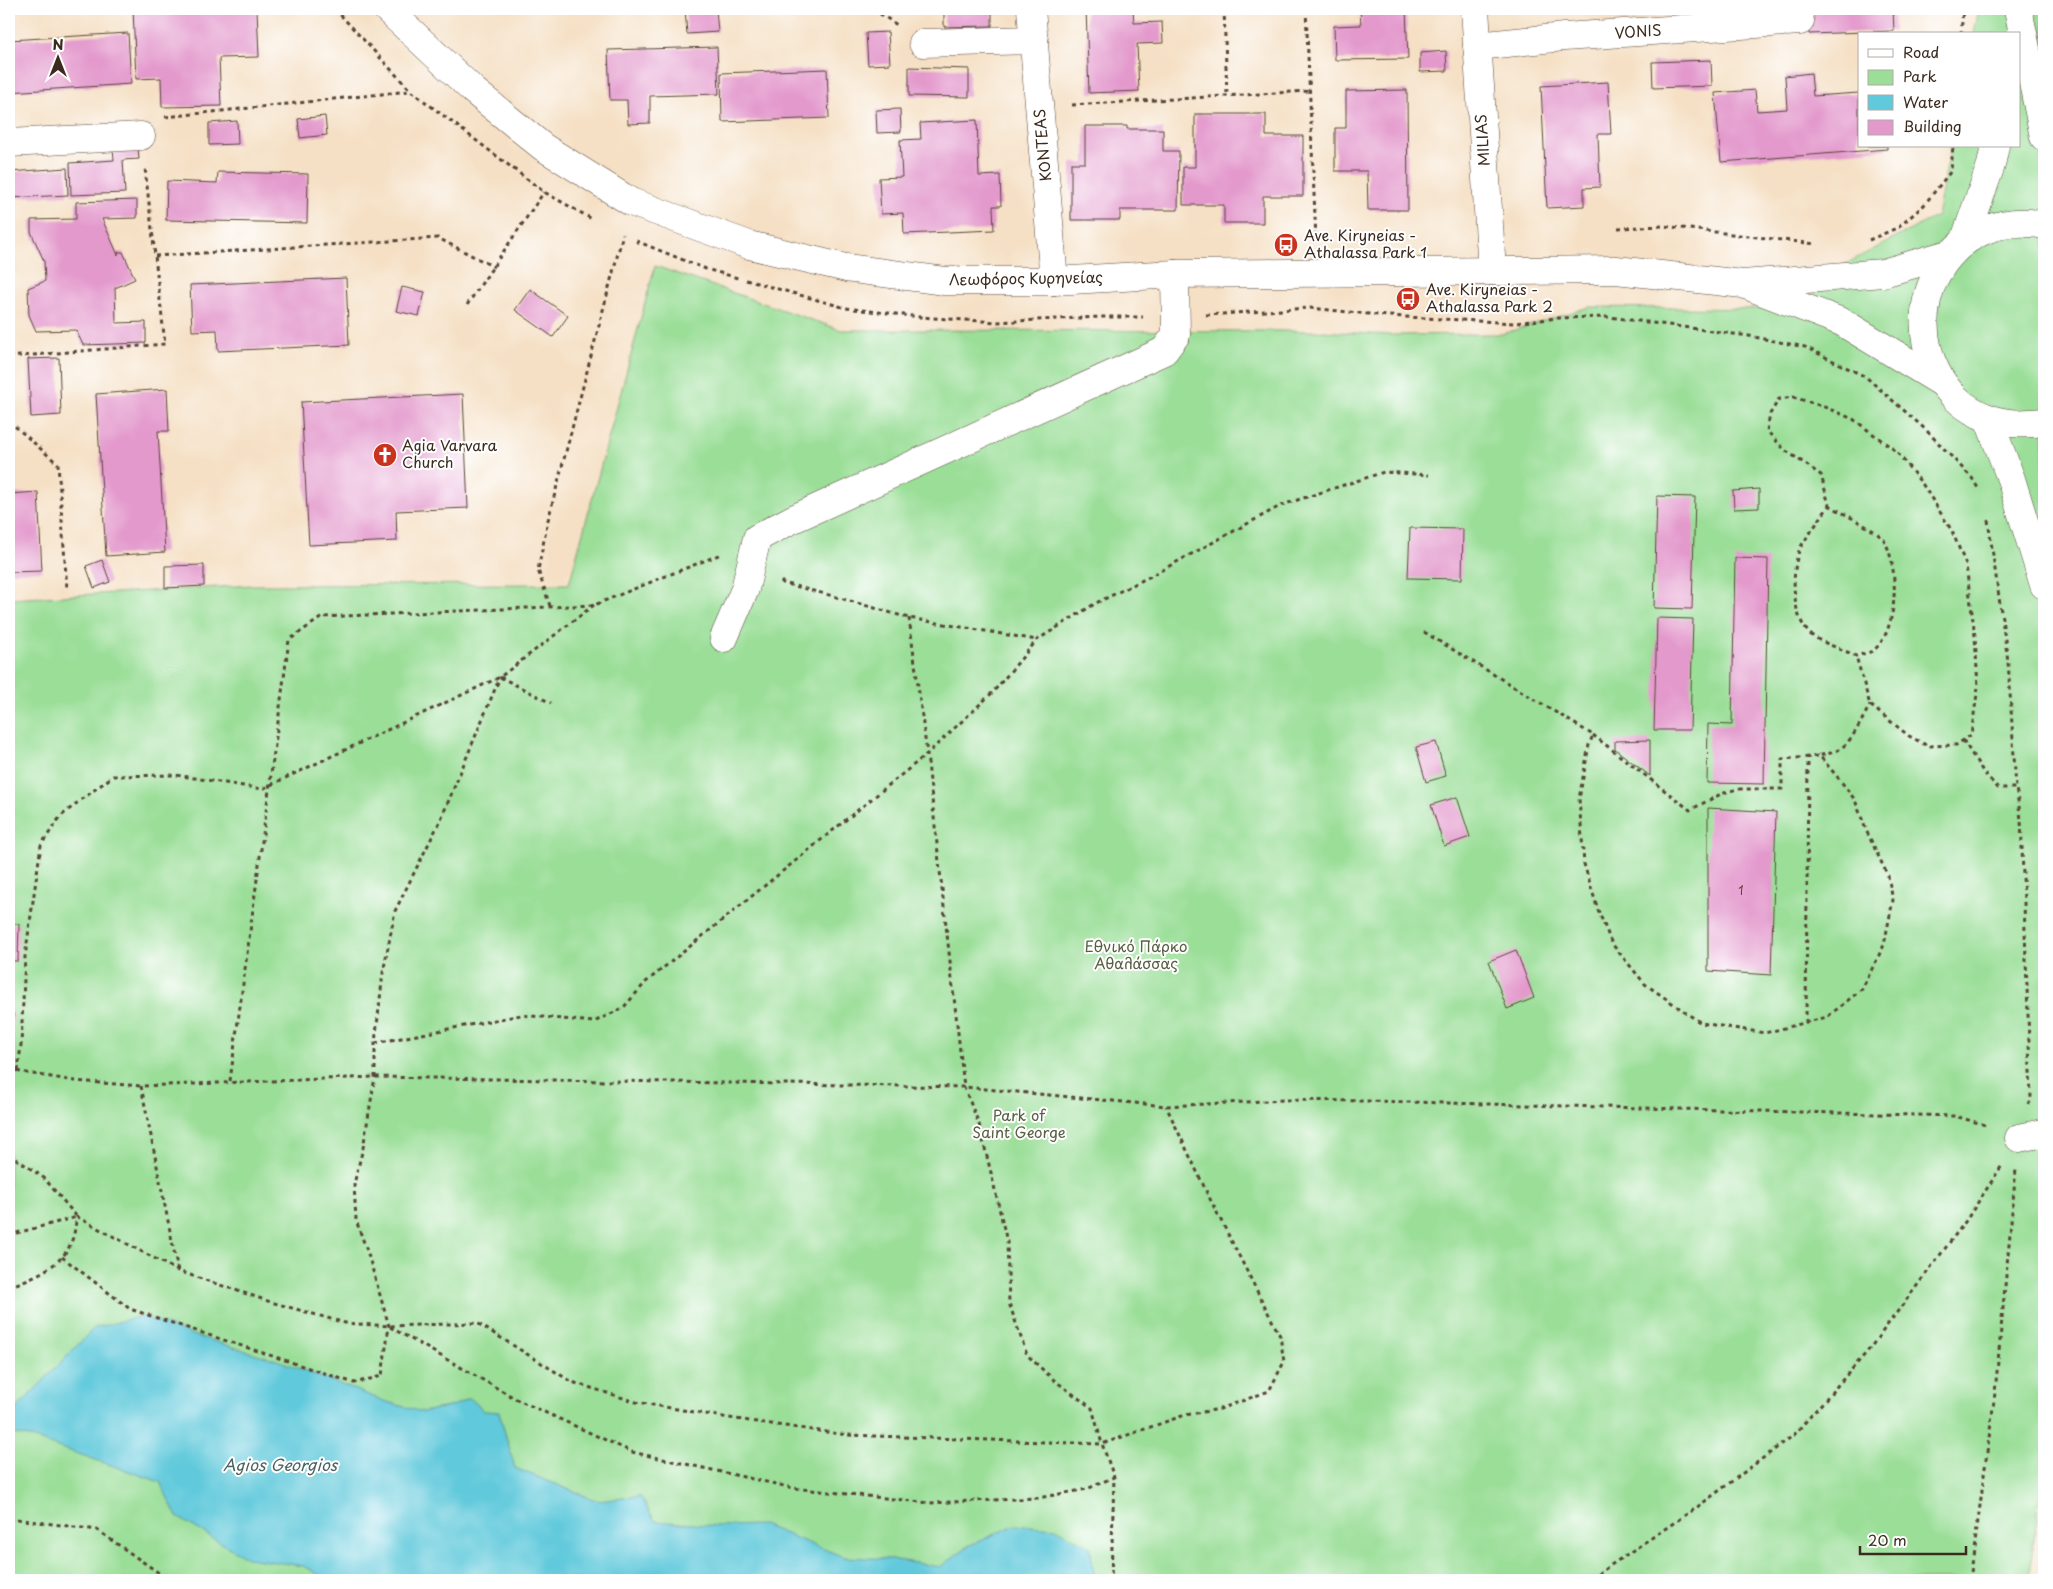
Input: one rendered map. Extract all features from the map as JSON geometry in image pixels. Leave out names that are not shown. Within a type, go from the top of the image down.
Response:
[{"type":"main road","name":"Λεωφόρος Κυρηνείας","points":[[387,9],[474,92],[543,147],[631,202],[750,245],[846,268],[946,281],[1054,281],[1175,274],[1616,270],[1743,284],[1883,272],[1958,247]]},
{"type":"main road","name":"KONTEAS","points":[[1031,9],[1054,281]]},
{"type":"main road","name":"MILIAS","points":[[1475,9],[1492,271]]},
{"type":"main road","points":[[2014,32],[2018,9],[2044,137]]},
{"type":"main road","name":"VONIS","points":[[1477,46],[1564,37],[1800,21]]},
{"type":"main road","points":[[923,43],[1034,40]]},
{"type":"main road","points":[[9,143],[141,136]]},
{"type":"main road","points":[[1958,247],[1991,165],[1995,148]]},
{"type":"main road","points":[[2044,225],[2016,222],[1998,226],[1980,232],[1958,247],[1935,275],[1925,301],[1923,330],[1928,356],[1941,382],[1954,397],[1988,418],[2016,424],[2044,422]]},
{"type":"main road","points":[[724,638],[745,589],[757,538],[800,516],[1164,351],[1176,335],[1175,274]]},
{"type":"main road","name":"Λεωφόρος Κυρηνείας","points":[[1743,284],[1842,322],[1941,382]]},
{"type":"main road","points":[[1988,418],[2044,585]]},
{"type":"path","points":[[335,9],[410,91],[544,192],[596,221]]},
{"type":"path","points":[[1224,9],[1227,96]]},
{"type":"path","points":[[1306,9],[1318,272]]},
{"type":"path","points":[[1961,32],[1963,9]]},
{"type":"path","points":[[9,357],[165,344],[141,136],[143,120],[410,91]]},
{"type":"path","points":[[1039,107],[1310,91]]},
{"type":"path","points":[[1863,242],[1898,227],[1924,206],[1951,171],[1953,148]]},
{"type":"path","points":[[466,305],[544,192]]},
{"type":"path","points":[[550,606],[538,570],[548,520],[631,202]]},
{"type":"path","points":[[1618,228],[1664,226],[1817,244]]},
{"type":"path","points":[[614,231],[622,236],[706,269],[846,308],[920,317],[996,322],[1100,317],[1177,317],[1310,308],[1388,316],[1515,323],[1557,318],[1609,317],[1749,336],[1805,347],[1866,376],[1925,429],[1972,478],[1980,493]]},
{"type":"path","points":[[155,256],[438,238],[494,267]]},
{"type":"path","points":[[1828,505],[1800,549],[1795,572],[1794,597],[1802,624],[1813,637],[1856,656],[1874,650],[1887,632],[1895,597],[1893,565],[1883,539],[1828,505],[1821,475],[1785,450],[1767,431],[1770,414],[1779,400],[1793,397],[1822,406],[1853,419],[1896,451],[1923,485],[1952,531],[1966,565],[1975,636],[1978,687],[1971,735],[1956,745],[1928,746],[1909,736],[1870,705],[1856,656]]},
{"type":"path","points":[[9,421],[58,464],[67,589]]},
{"type":"path","points":[[375,1043],[521,1015],[594,1022],[623,1008],[646,982],[927,754],[993,692],[1037,640],[1096,603],[1149,577],[1282,505],[1384,472],[1429,475]]},
{"type":"path","points":[[1970,1580],[2032,1136],[2021,819],[2016,788],[2008,661],[1988,519]]},
{"type":"path","points":[[18,1071],[25,957],[41,845],[60,817],[113,776],[176,775],[262,789],[271,783],[500,677],[594,605],[757,538],[770,566],[783,584],[834,596],[909,618],[1037,640]]},
{"type":"path","points":[[230,1081],[289,640],[322,617],[594,605]]},
{"type":"path","points":[[909,618],[927,754],[964,1087],[979,1124],[1007,1242],[1009,1303],[1027,1355],[1054,1380],[1092,1408],[1114,1477],[1111,1580]]},
{"type":"path","points":[[1424,632],[1593,735],[1690,810],[1721,794],[1737,789],[1782,789],[1782,759],[1808,757],[1838,750],[1855,733],[1870,705]]},
{"type":"path","points":[[500,677],[551,703]]},
{"type":"path","points":[[62,1257],[130,1309],[354,1383],[382,1376],[389,1326],[356,1220],[354,1184],[363,1148],[375,1077],[375,1043],[382,973],[395,912],[441,819],[500,677]]},
{"type":"path","points":[[1593,735],[1589,745],[1579,799],[1584,864],[1598,910],[1612,944],[1645,984],[1701,1022],[1765,1032],[1827,1017],[1862,989],[1884,945],[1893,900],[1888,876],[1866,830],[1855,800],[1818,754]]},
{"type":"path","points":[[1963,740],[1984,773],[1998,788],[2016,788]]},
{"type":"path","points":[[1806,1022],[1808,757]]},
{"type":"path","points":[[9,1070],[76,1081],[141,1086],[230,1081],[375,1077],[964,1087],[1166,1106],[1285,1100],[1954,1116]]},
{"type":"path","points":[[141,1086],[178,1271]]},
{"type":"path","points":[[9,1154],[44,1178],[77,1217],[178,1271],[270,1302],[345,1323],[389,1326],[477,1324],[572,1382],[636,1402],[846,1435],[1102,1444],[1185,1415],[1220,1409],[1270,1391],[1284,1362],[1280,1336],[1209,1197],[1166,1106]]},
{"type":"path","points":[[1592,1580],[1605,1569],[1696,1508],[1794,1435],[1872,1345],[2032,1136]]},
{"type":"path","points":[[9,1235],[77,1217]]},
{"type":"path","points":[[9,1287],[37,1276],[62,1257],[72,1242],[77,1217]]},
{"type":"path","points":[[389,1326],[518,1400],[632,1452],[793,1488],[930,1503],[1038,1498],[1087,1489],[1114,1477]]},
{"type":"path","points":[[9,1518],[97,1530],[169,1580]]},
{"type":"green space","name":"Εθνικό Πάρκο Αθαλάσσας","points":[[1979,9],[2044,9],[2044,701],[2040,705],[2044,829],[2044,1470],[2028,1580],[9,1580],[9,599],[254,585],[569,584],[655,266],[841,330],[1321,331],[1388,335],[1502,334],[1589,307],[1760,309],[1937,216],[1951,148],[2020,148],[2020,32],[1974,32]]},
{"type":"water","name":"Agios Georgios","points":[[142,1316],[193,1335],[277,1360],[384,1401],[422,1412],[453,1406],[470,1398],[484,1411],[499,1412],[515,1468],[598,1501],[640,1496],[655,1521],[718,1526],[763,1525],[844,1557],[891,1559],[940,1567],[968,1546],[1015,1525],[1056,1528],[1090,1547],[1095,1580],[328,1580],[303,1566],[247,1558],[177,1517],[160,1482],[29,1437],[9,1433],[9,1424],[19,1406],[94,1328]]},
{"type":"building","points":[[133,9],[257,9],[259,57],[219,58],[221,106],[162,107],[161,78],[136,79]]},
{"type":"building","points":[[685,9],[716,9],[718,32],[687,34]]},
{"type":"building","points":[[944,9],[992,9],[992,26],[944,27]]},
{"type":"building","points":[[1086,9],[1133,9],[1134,23],[1162,22],[1163,43],[1137,44],[1139,91],[1089,93]]},
{"type":"building","points":[[1360,9],[1406,9],[1408,59],[1335,60],[1334,26],[1361,25]]},
{"type":"building","points":[[1808,9],[1893,9],[1894,31],[1809,34]]},
{"type":"building","points":[[888,32],[890,64],[868,65],[866,33]]},
{"type":"building","points":[[128,33],[131,84],[9,92],[9,40]]},
{"type":"building","points":[[717,47],[719,94],[650,96],[650,123],[628,124],[627,100],[610,100],[608,50]]},
{"type":"building","points":[[1446,51],[1447,71],[1420,72],[1420,53]]},
{"type":"building","points":[[1711,60],[1712,86],[1653,88],[1652,62]]},
{"type":"building","points":[[909,67],[969,69],[969,97],[909,96]]},
{"type":"building","points":[[827,69],[829,118],[722,122],[721,73]]},
{"type":"building","points":[[1811,73],[1813,96],[1858,93],[1858,148],[1887,149],[1721,162],[1715,93],[1755,90],[1757,111],[1787,109],[1785,76]]},
{"type":"building","points":[[1608,82],[1611,134],[1598,134],[1600,187],[1584,188],[1584,206],[1547,208],[1541,86]]},
{"type":"building","points":[[1407,90],[1408,210],[1368,210],[1367,171],[1335,171],[1335,128],[1346,128],[1346,91]]},
{"type":"building","points":[[900,109],[901,132],[877,133],[876,110]]},
{"type":"building","points":[[1195,114],[1266,114],[1266,136],[1303,136],[1303,196],[1263,196],[1263,223],[1224,223],[1224,205],[1183,205],[1183,167],[1195,167]]},
{"type":"building","points":[[325,116],[327,135],[300,138],[298,119]]},
{"type":"building","points":[[977,120],[979,176],[1000,175],[1001,206],[993,206],[994,230],[904,234],[903,213],[881,214],[879,178],[902,177],[900,140],[921,139],[920,123]]},
{"type":"building","points":[[237,121],[238,144],[209,145],[209,123]]},
{"type":"building","points":[[1085,126],[1127,126],[1127,129],[1163,129],[1163,151],[1179,151],[1178,210],[1120,210],[1120,220],[1071,220],[1071,163],[1085,163]]},
{"type":"building","points":[[138,146],[139,159],[123,160],[125,193],[71,195],[70,163],[114,160],[113,147]]},
{"type":"building","points":[[67,168],[68,195],[9,198],[9,172]]},
{"type":"building","points":[[218,172],[308,174],[307,223],[166,220],[167,181],[217,183]]},
{"type":"building","points":[[137,200],[137,218],[102,219],[118,255],[118,252],[123,252],[135,279],[115,288],[116,323],[146,322],[146,343],[83,345],[76,330],[36,331],[29,315],[28,288],[45,281],[44,261],[31,232],[31,220],[76,219],[76,202]]},
{"type":"building","points":[[346,278],[349,345],[218,351],[217,330],[192,331],[190,285]]},
{"type":"building","points":[[402,287],[425,292],[419,316],[396,311]]},
{"type":"building","points":[[530,289],[568,316],[553,337],[515,310]]},
{"type":"building","points":[[59,358],[61,415],[31,417],[28,359]]},
{"type":"building","points":[[167,389],[169,431],[158,431],[165,552],[106,556],[96,394]]},
{"type":"building","name":"Agia Varvara Church","points":[[463,394],[468,508],[396,511],[397,541],[309,545],[301,402]]},
{"type":"building","points":[[1759,489],[1759,508],[1734,509],[1733,491]]},
{"type":"building","points":[[38,492],[42,571],[9,572],[9,494]]},
{"type":"building","points":[[1657,496],[1695,497],[1692,609],[1654,608]]},
{"type":"building","points":[[1410,528],[1463,529],[1462,579],[1408,578]]},
{"type":"building","points":[[1735,558],[1768,559],[1764,784],[1707,783],[1708,724],[1732,725]]},
{"type":"building","points":[[102,560],[110,582],[94,588],[86,566]]},
{"type":"building","points":[[204,565],[204,586],[165,588],[165,566]]},
{"type":"building","points":[[1657,618],[1693,619],[1690,730],[1654,730]]},
{"type":"building","points":[[1650,740],[1650,776],[1615,749],[1615,741]]},
{"type":"building","points":[[1436,742],[1446,776],[1426,782],[1416,747]]},
{"type":"building","points":[[1457,797],[1470,837],[1444,846],[1431,805]]},
{"type":"building","points":[[1708,808],[1776,812],[1771,975],[1708,971]]},
{"type":"building","points":[[9,924],[19,924],[18,961],[9,961]]},
{"type":"building","points":[[1516,950],[1534,998],[1507,1009],[1489,961]]},
{"type":"building","points":[[9,1001],[14,1017],[10,1028],[9,1028]]},
{"type":"place","name":"Ave. Kiryneias - Athalassa Park 1","points":[[1286,245]]},
{"type":"place","name":"Ave. Kiryneias - Athalassa Park 2","points":[[1408,299]]},
{"type":"place","name":"Agia Varvara Church","points":[[385,455]]},
{"type":"park label","name":"Park of Saint George","points":[[1019,1124]]}]
